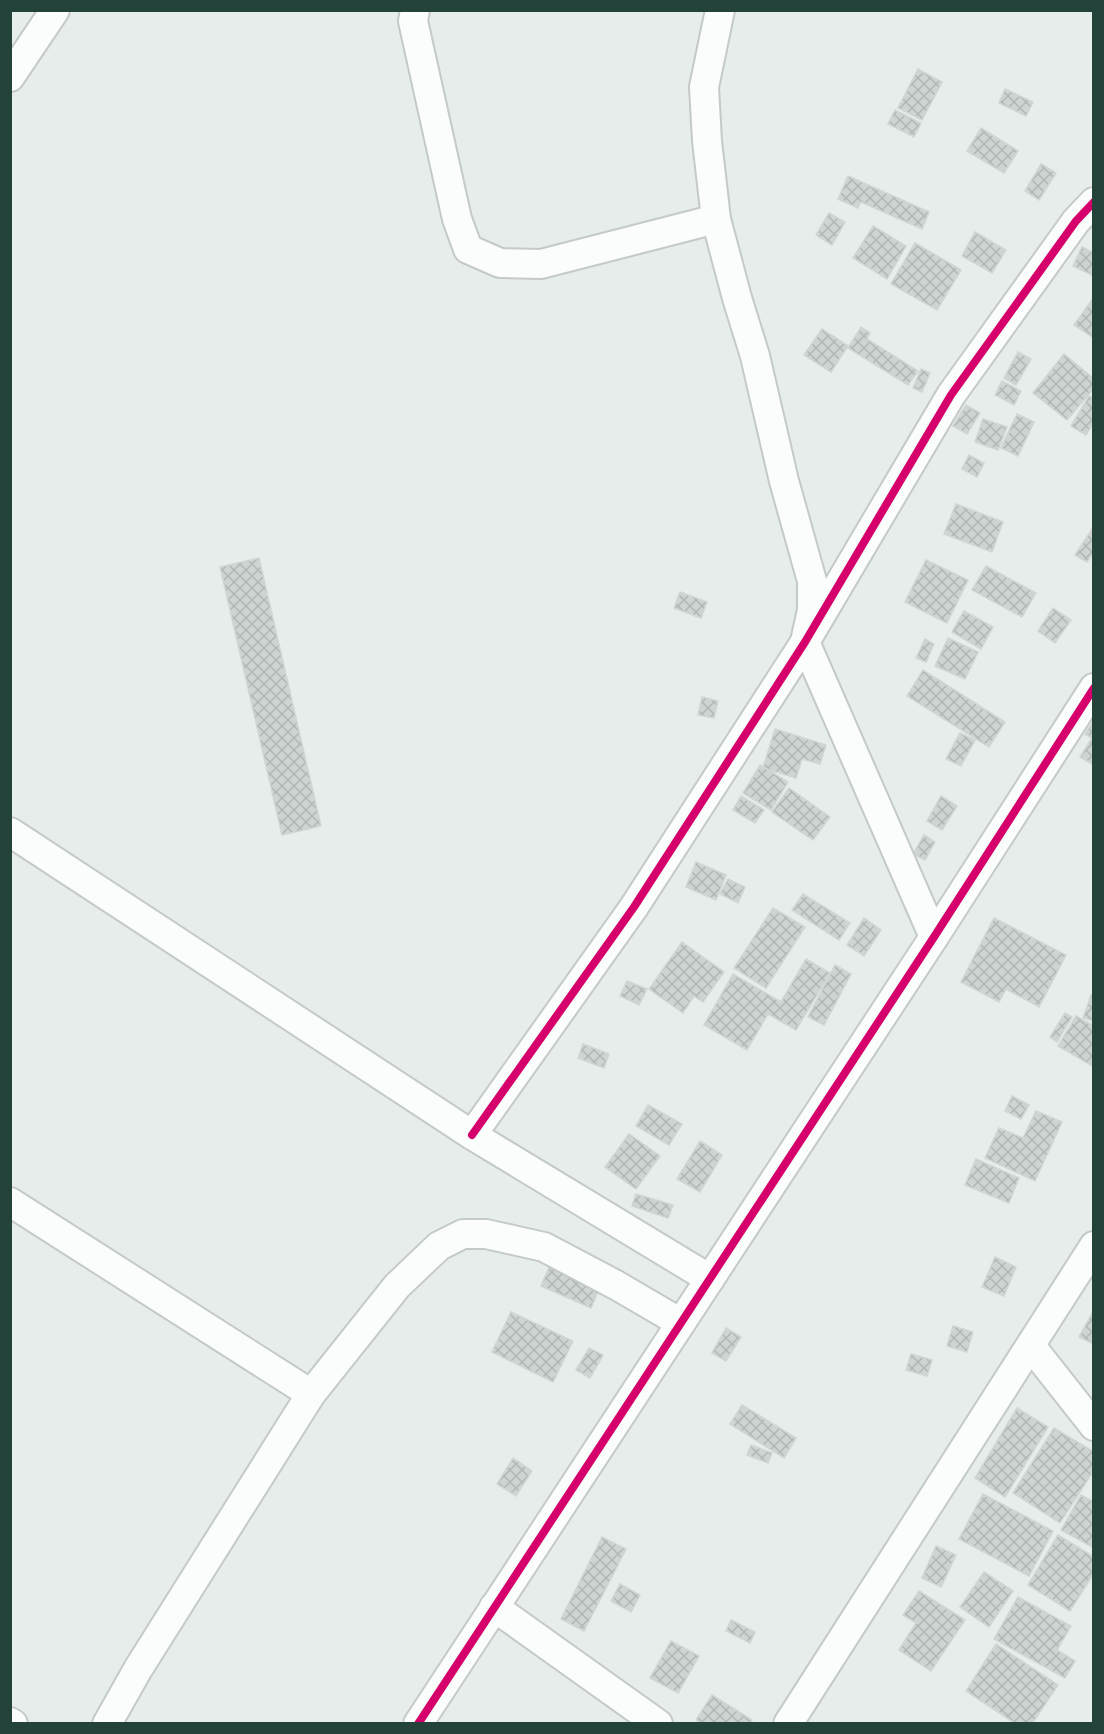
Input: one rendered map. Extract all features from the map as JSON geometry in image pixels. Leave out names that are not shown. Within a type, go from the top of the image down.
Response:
[{"type":"street","points":[[10,77],[56,10]]},
{"type":"street","points":[[415,10],[413,21],[457,219],[468,249],[500,263],[541,264],[716,219]]},
{"type":"street","points":[[720,10],[704,87],[707,141],[716,219],[812,581],[812,610],[805,642],[934,937]]},
{"type":"street","points":[[472,1135],[634,907],[805,642],[951,395],[1076,221],[1094,202]]},
{"type":"street","points":[[418,1724],[934,937],[1094,688]]},
{"type":"street","points":[[10,832],[472,1135],[710,1279]]},
{"type":"street","points":[[10,1202],[311,1394]]},
{"type":"street","points":[[107,1724],[138,1669],[311,1394],[397,1286],[439,1246],[463,1234],[486,1234],[544,1247],[681,1323]]},
{"type":"street","points":[[788,1724],[1094,1246]]},
{"type":"street","points":[[1031,1346],[1094,1426]]},
{"type":"street","points":[[494,1607],[658,1724]]},
{"type":"building","points":[[918,69],[942,82],[922,120],[898,108]]},
{"type":"building","points":[[1005,89],[1033,102],[1026,116],[999,103]]},
{"type":"building","points":[[895,110],[921,123],[914,137],[888,124]]},
{"type":"building","points":[[981,128],[1018,151],[1004,173],[967,151]]},
{"type":"building","points":[[1041,164],[1056,173],[1039,200],[1025,191]]},
{"type":"building","points":[[848,176],[929,212],[922,229],[861,202],[858,208],[838,199]]},
{"type":"building","points":[[829,213],[845,222],[832,245],[816,235]]},
{"type":"building","points":[[873,226],[906,246],[887,279],[853,258]]},
{"type":"building","points":[[975,232],[1006,250],[992,273],[962,256]]},
{"type":"building","points":[[915,243],[961,270],[937,310],[891,284]]},
{"type":"building","points":[[1082,247],[1094,253],[1094,276],[1073,266]]},
{"type":"building","points":[[1094,297],[1094,338],[1074,325]]},
{"type":"building","points":[[861,327],[870,333],[867,339],[918,371],[908,385],[848,348]]},
{"type":"building","points":[[822,329],[848,346],[831,372],[804,355]]},
{"type":"building","points":[[1018,352],[1031,359],[1016,385],[1004,378]]},
{"type":"building","points":[[1064,354],[1094,379],[1094,388],[1067,420],[1033,393]]},
{"type":"building","points":[[921,369],[930,373],[922,392],[913,388]]},
{"type":"building","points":[[1002,381],[1021,391],[1014,405],[995,395]]},
{"type":"building","points":[[1089,396],[1094,399],[1094,422],[1086,435],[1071,426]]},
{"type":"building","points":[[966,405],[980,413],[967,434],[953,426]]},
{"type":"building","points":[[1017,414],[1034,422],[1018,456],[1001,448]]},
{"type":"building","points":[[983,419],[1007,427],[998,450],[975,442]]},
{"type":"building","points":[[969,455],[984,463],[977,477],[962,469]]},
{"type":"building","points":[[956,504],[1003,522],[992,552],[944,534]]},
{"type":"building","points":[[1094,526],[1094,552],[1087,562],[1075,555]]},
{"type":"building","points":[[259,558],[321,826],[282,835],[220,567]]},
{"type":"building","points":[[926,560],[968,580],[947,623],[905,602]]},
{"type":"building","points":[[986,566],[1036,593],[1022,617],[972,590]]},
{"type":"building","points":[[680,592],[707,602],[701,618],[674,608]]},
{"type":"building","points":[[1053,608],[1071,620],[1055,643],[1038,631]]},
{"type":"building","points":[[964,611],[993,627],[981,649],[952,632]]},
{"type":"building","points":[[948,638],[978,652],[965,679],[935,666]]},
{"type":"building","points":[[925,639],[934,644],[926,662],[916,658]]},
{"type":"building","points":[[923,670],[1005,722],[989,747],[907,696]]},
{"type":"building","points":[[702,697],[718,701],[714,718],[698,715]]},
{"type":"building","points":[[1094,720],[1094,765],[1080,757],[1092,738],[1085,734]]},
{"type":"building","points":[[775,729],[826,745],[820,764],[802,759],[796,778],[763,768]]},
{"type":"building","points":[[960,733],[975,740],[961,766],[946,759]]},
{"type":"building","points":[[760,765],[788,782],[771,810],[743,793]]},
{"type":"building","points":[[789,788],[830,817],[813,840],[772,812]]},
{"type":"building","points":[[741,796],[764,810],[755,823],[733,810]]},
{"type":"building","points":[[941,796],[957,806],[942,830],[927,821]]},
{"type":"building","points":[[924,835],[935,842],[925,860],[913,854]]},
{"type":"building","points":[[696,862],[726,875],[716,900],[686,887]]},
{"type":"building","points":[[728,879],[745,887],[738,903],[720,894]]},
{"type":"building","points":[[803,894],[850,923],[839,940],[792,910]]},
{"type":"building","points":[[773,908],[805,927],[766,988],[734,968]]},
{"type":"building","points":[[864,918],[881,930],[864,956],[847,945]]},
{"type":"building","points":[[994,918],[1066,955],[1039,1007],[1006,989],[999,1002],[961,982]]},
{"type":"building","points":[[682,942],[724,972],[703,1002],[694,996],[683,1013],[649,989]]},
{"type":"building","points":[[806,959],[830,973],[796,1030],[768,1014],[747,1050],[704,1025],[733,974],[781,1002]]},
{"type":"building","points":[[835,965],[851,974],[824,1025],[808,1017]]},
{"type":"building","points":[[627,981],[647,989],[639,1005],[620,996]]},
{"type":"building","points":[[1091,995],[1094,996],[1094,1021],[1083,1018]]},
{"type":"building","points":[[1065,1013],[1072,1017],[1057,1042],[1050,1037]]},
{"type":"building","points":[[1076,1016],[1094,1026],[1094,1067],[1058,1046]]},
{"type":"building","points":[[583,1044],[609,1054],[604,1068],[578,1058]]},
{"type":"building","points":[[1012,1096],[1029,1105],[1021,1119],[1005,1111]]},
{"type":"building","points":[[648,1105],[682,1124],[669,1145],[636,1126]]},
{"type":"building","points":[[1036,1111],[1062,1122],[1035,1181],[985,1158],[999,1128],[1023,1138]]},
{"type":"building","points":[[629,1134],[660,1156],[636,1189],[605,1167]]},
{"type":"building","points":[[700,1141],[722,1155],[700,1192],[677,1179]]},
{"type":"building","points":[[976,1159],[1019,1178],[1009,1203],[965,1185]]},
{"type":"building","points":[[636,1194],[673,1205],[668,1218],[632,1206]]},
{"type":"building","points":[[556,1251],[606,1273],[591,1308],[541,1286]]},
{"type":"building","points":[[995,1257],[1016,1267],[1004,1296],[982,1287]]},
{"type":"building","points":[[1094,1310],[1094,1344],[1079,1337]]},
{"type":"building","points":[[511,1312],[573,1341],[553,1382],[492,1352]]},
{"type":"building","points":[[953,1326],[973,1332],[967,1352],[947,1346]]},
{"type":"building","points":[[726,1328],[741,1337],[726,1361],[712,1353]]},
{"type":"building","points":[[589,1348],[603,1355],[590,1378],[576,1370]]},
{"type":"building","points":[[911,1354],[932,1360],[927,1376],[906,1370]]},
{"type":"building","points":[[742,1405],[796,1438],[784,1458],[730,1424]]},
{"type":"building","points":[[1017,1408],[1048,1427],[1005,1497],[975,1478]]},
{"type":"building","points":[[1054,1428],[1094,1452],[1094,1470],[1060,1523],[1013,1493]]},
{"type":"building","points":[[751,1445],[772,1453],[768,1463],[747,1455]]},
{"type":"building","points":[[513,1458],[532,1471],[516,1496],[497,1484]]},
{"type":"building","points":[[983,1494],[1053,1531],[1029,1576],[959,1539]]},
{"type":"building","points":[[1081,1495],[1094,1502],[1094,1548],[1061,1530]]},
{"type":"building","points":[[1058,1535],[1094,1557],[1094,1573],[1070,1611],[1028,1585]]},
{"type":"building","points":[[602,1537],[626,1549],[584,1631],[561,1619]]},
{"type":"building","points":[[936,1546],[956,1555],[941,1587],[922,1578]]},
{"type":"building","points":[[984,1572],[1013,1591],[989,1627],[960,1607]]},
{"type":"building","points":[[620,1584],[640,1595],[631,1612],[611,1601]]},
{"type":"building","points":[[919,1591],[965,1620],[931,1671],[899,1650],[916,1623],[903,1615]]},
{"type":"building","points":[[1018,1597],[1071,1626],[1057,1650],[1075,1661],[1065,1678],[994,1639]]},
{"type":"building","points":[[731,1620],[755,1632],[750,1643],[726,1631]]},
{"type":"building","points":[[671,1641],[699,1656],[678,1693],[650,1678]]},
{"type":"building","points":[[996,1644],[1058,1685],[1032,1724],[1016,1724],[966,1691]]},
{"type":"building","points":[[712,1695],[752,1720],[750,1724],[702,1724],[696,1720]]},
{"type":"cycle path","points":[[472,1135],[634,907],[805,642],[951,395],[1076,221],[1094,202]]},
{"type":"cycle path","points":[[418,1724],[934,937],[1094,688]]}]
